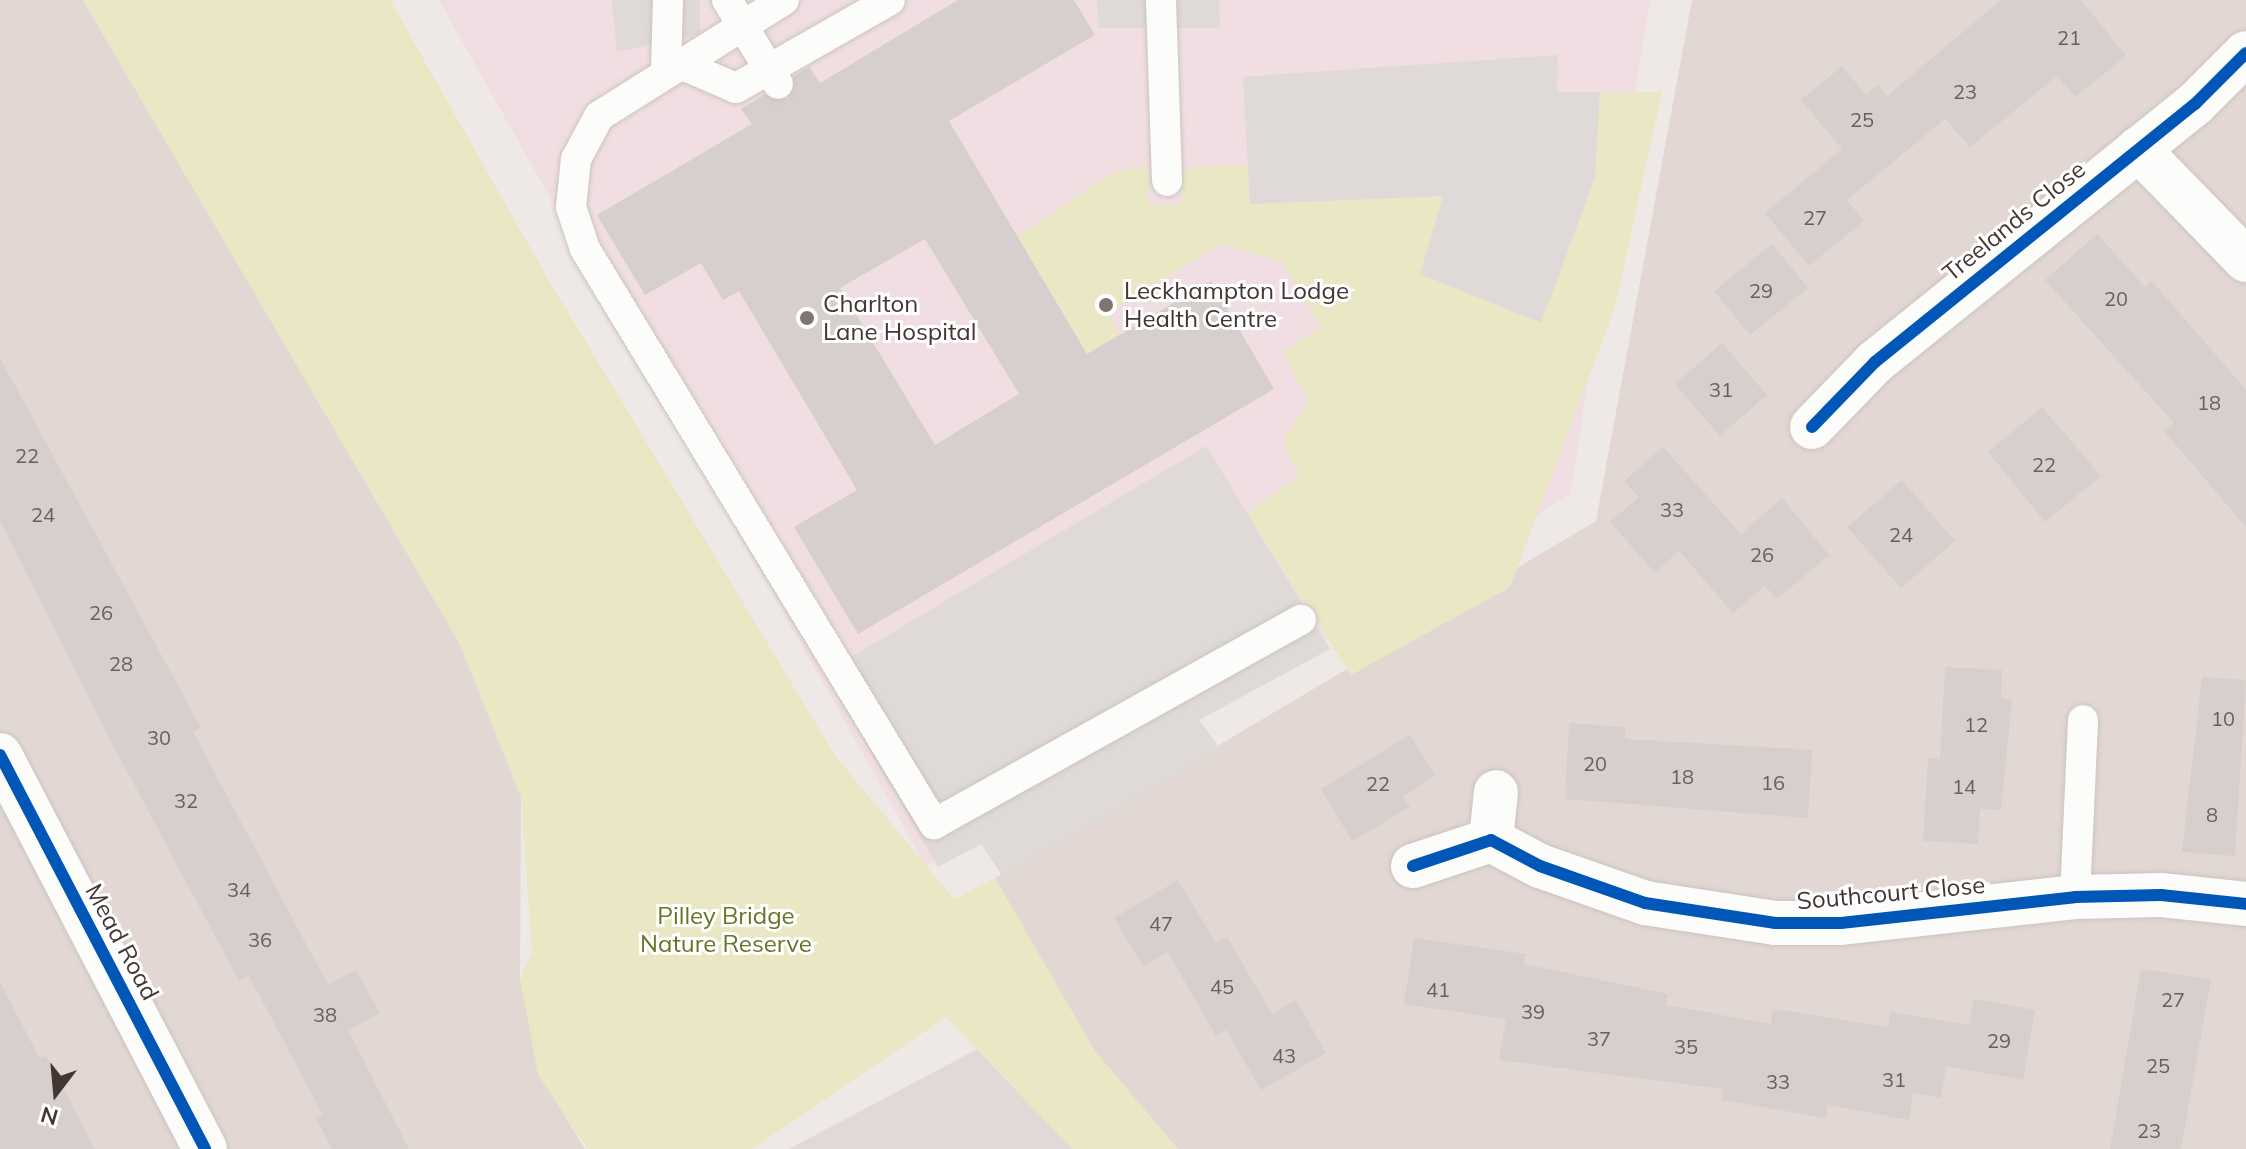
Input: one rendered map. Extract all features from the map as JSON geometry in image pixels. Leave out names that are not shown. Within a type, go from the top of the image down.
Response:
[{"type":"street","name":"Treelands Close","points":[[1812,427],[1875,362],[2138,149],[2246,53]]},
{"type":"street","points":[[2138,149],[2246,260]]},
{"type":"street","name":"Mead Road","points":[[0,755],[205,1149]]},
{"type":"street","points":[[1413,866],[1491,840],[1496,792]]},
{"type":"street","name":"Southcourt Close","points":[[1491,840],[1540,866],[1645,903],[1775,923],[1841,923],[2075,897],[2161,895],[2246,904]]},
{"type":"lane","points":[[668,0],[672,66]]},
{"type":"lane","points":[[784,0],[734,12],[672,66],[599,116],[576,159],[571,207],[585,249],[934,824],[1301,620]]},
{"type":"lane","points":[[672,66],[736,88],[773,77],[890,0]]},
{"type":"lane","points":[[1161,0],[1167,181]]},
{"type":"lane","points":[[734,12],[773,77]]},
{"type":"lane","points":[[2075,897],[2083,720]]},
{"type":"shaded area","points":[[0,0],[83,0],[459,642],[521,797],[520,978],[551,1093],[585,1149],[0,1149]]},
{"type":"shaded area","name":"Leckhampton Lodge Health Centre","points":[[439,0],[1650,0],[1570,494],[1440,576],[926,866]]},
{"type":"shaded area","points":[[612,0],[700,0],[700,34],[617,52]]},
{"type":"shaded area","points":[[1097,0],[1219,0],[1220,28],[1099,28]]},
{"type":"shaded area","points":[[1692,0],[2246,0],[2246,1149],[1148,1149],[995,878],[1596,521]]},
{"type":"shaded area","points":[[1558,55],[1557,92],[1600,92],[1595,178],[1541,323],[1420,274],[1443,196],[1250,204],[1243,77]]},
{"type":"shaded area","points":[[1206,446],[1330,649],[1199,720],[1221,750],[1003,877],[981,844],[938,867],[824,673]]},
{"type":"shaded area","points":[[1002,1036],[1148,1149],[789,1149]]},
{"type":"green space","name":"Pilley Bridge Nature Reserve","points":[[83,0],[390,0],[548,279],[836,757],[954,899],[995,878],[1095,1051],[1178,1149],[1072,1149],[946,1017],[752,1149],[588,1149],[538,1075],[520,978],[532,952],[521,797],[459,642]]},
{"type":"green space","points":[[1600,92],[1662,92],[1615,307],[1510,587],[1351,675],[1247,513],[1299,476],[1283,441],[1309,401],[1282,352],[1322,327],[1282,262],[1221,244],[1107,313],[1119,335],[1087,354],[1018,237],[1110,174],[1149,165],[1148,204],[1183,205],[1180,182],[1189,167],[1247,165],[1250,204],[1444,196],[1595,178]]},
{"type":"building","name":"Charlton Lane Hospital","points":[[958,0],[1074,0],[1095,35],[949,121],[1087,354],[1211,281],[1274,389],[858,634],[794,527],[857,490],[739,291],[723,300],[701,263],[645,295],[597,215],[752,124],[741,109],[764,95],[788,99],[794,76],[809,67],[820,83]],"holes":[[[925,239],[1019,394],[935,445],[840,288]]]},
{"type":"building","points":[[2001,0],[2081,0],[2126,56],[2075,97],[2057,76],[1970,147],[1945,119],[1847,200],[1864,221],[1809,266],[1765,213],[1842,149],[1801,100],[1842,66],[1866,95],[1878,85],[1887,96]]},
{"type":"building","points":[[2097,234],[2145,287],[2152,281],[2246,390],[2246,527],[2164,431],[2174,423],[2045,280]]},
{"type":"building","points":[[1772,244],[1808,288],[1750,335],[1714,291]]},
{"type":"building","points":[[1722,343],[1767,395],[1720,436],[1675,384]]},
{"type":"building","points":[[0,358],[201,728],[193,732],[328,985],[356,970],[380,1013],[348,1030],[409,1149],[332,1149],[316,1118],[323,1115],[249,976],[239,981],[112,743],[0,521]]},
{"type":"building","points":[[2042,407],[2101,476],[2045,522],[1988,452]]},
{"type":"building","points":[[1663,447],[1741,534],[1782,498],[1829,555],[1777,599],[1765,586],[1733,613],[1679,551],[1655,573],[1610,522],[1639,497],[1624,481]]},
{"type":"building","points":[[1902,480],[1955,541],[1901,588],[1847,527]]},
{"type":"building","points":[[1945,667],[2002,670],[2001,699],[2012,700],[2001,810],[1980,809],[1978,844],[1923,841],[1928,758],[1940,759]]},
{"type":"building","points":[[2202,677],[2246,680],[2235,856],[2182,852]]},
{"type":"building","points":[[1569,723],[1625,727],[1625,739],[1812,750],[1808,818],[1565,799]]},
{"type":"building","points":[[1410,735],[1435,776],[1403,796],[1410,807],[1352,841],[1321,789]]},
{"type":"building","points":[[1178,880],[1216,943],[1227,937],[1272,1014],[1296,1000],[1326,1053],[1261,1090],[1226,1030],[1216,1036],[1168,952],[1143,966],[1114,918]]},
{"type":"building","points":[[1414,938],[1526,954],[1524,964],[1668,994],[1666,1005],[1771,1024],[1773,1009],[1888,1027],[1890,1012],[1969,1025],[1974,999],[2035,1010],[2023,1080],[1946,1066],[1941,1098],[1913,1093],[1909,1120],[1828,1105],[1826,1118],[1721,1100],[1723,1089],[1499,1060],[1506,1019],[1404,1004]]},
{"type":"building","points":[[2141,969],[2211,979],[2181,1149],[2110,1149]]},
{"type":"building","points":[[0,982],[40,1059],[46,1056],[95,1149],[0,1149]]},
{"type":"cycle path","points":[[1812,427],[1875,362],[2195,104],[2246,53]]},
{"type":"cycle path","points":[[0,755],[205,1149]]},
{"type":"cycle path","points":[[1413,866],[1491,840],[1540,866],[1645,903],[1775,923],[1841,923],[2075,897],[2161,895],[2246,904]]},
{"type":"place","name":"Leckhampton Lodge Health Centre","points":[[1106,305]]},
{"type":"place","name":"Charlton Lane Hospital","points":[[807,318]]}]
